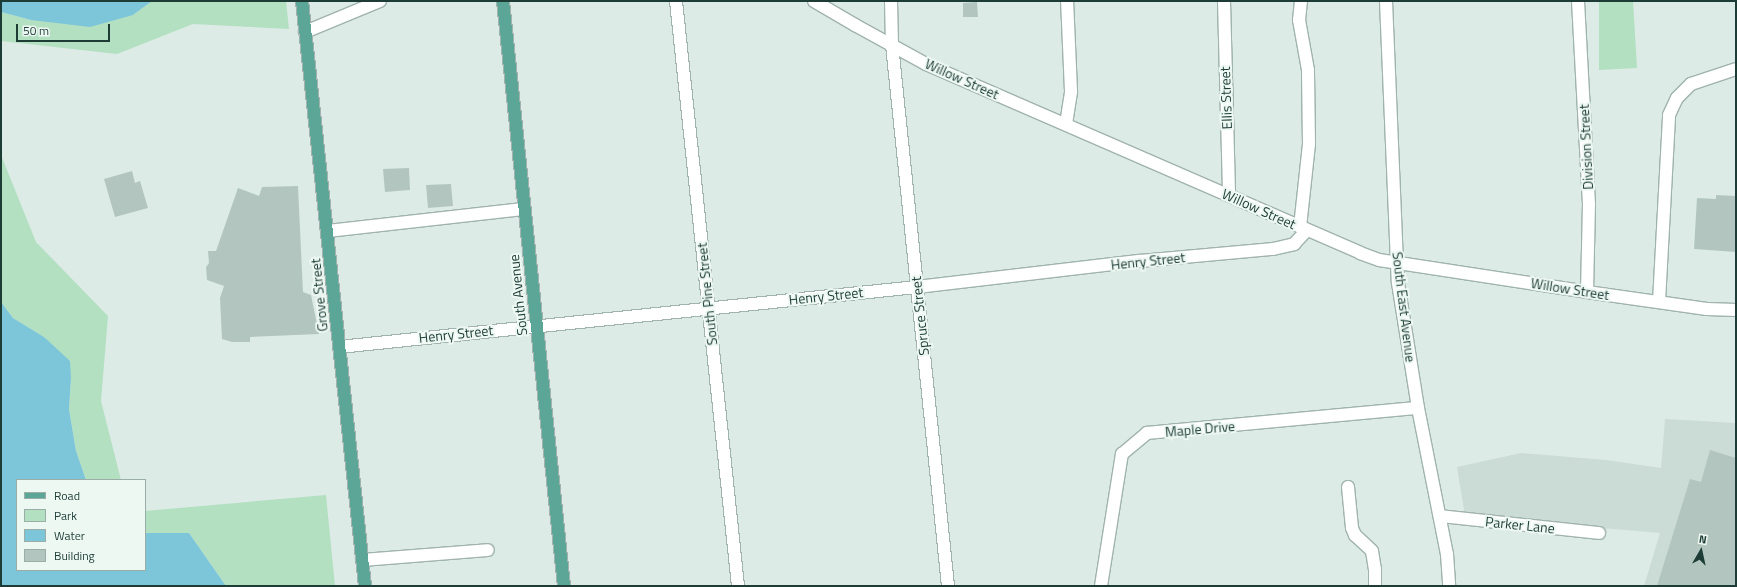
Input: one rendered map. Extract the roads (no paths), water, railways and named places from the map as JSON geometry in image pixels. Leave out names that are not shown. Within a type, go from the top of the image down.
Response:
[{"type":"main road","name":"Grove Street","points":[[302,1],[365,586]]},
{"type":"main road","name":"South Avenue","points":[[502,1],[564,586]]},
{"type":"street","points":[[305,32],[380,1]]},
{"type":"street","name":"South Pine Street","points":[[676,1],[738,586]]},
{"type":"street","name":"Willow Street","points":[[814,1],[926,64],[1379,260],[1707,309],[1736,310]]},
{"type":"street","name":"Spruce Street","points":[[891,1],[892,45],[948,586]]},
{"type":"street","points":[[1066,124],[1071,91],[1067,1]]},
{"type":"street","name":"Ellis Street","points":[[1224,1],[1229,195]]},
{"type":"street","points":[[1301,1],[1299,20],[1308,70],[1309,144],[1303,228]]},
{"type":"street","name":"South East Avenue","points":[[1386,1],[1398,283],[1418,408],[1447,554],[1449,586]]},
{"type":"street","name":"Division Street","points":[[1578,1],[1589,204],[1586,292]]},
{"type":"street","points":[[1659,302],[1669,115],[1677,98],[1691,84],[1736,69]]},
{"type":"street","points":[[327,231],[524,209]]},
{"type":"street","name":"Henry Street","points":[[339,347],[916,287],[1140,261],[1274,249],[1294,244],[1303,228]]},
{"type":"street","name":"Maple Drive","points":[[1101,586],[1122,454],[1147,434],[1418,408]]},
{"type":"street","points":[[1348,487],[1352,528],[1355,536],[1372,551],[1375,569],[1375,586]]},
{"type":"street","name":"Parker Lane","points":[[1440,516],[1599,533]]},
{"type":"street","points":[[362,560],[488,550]]},
{"type":"water","points":[[1,1],[152,1],[133,15],[90,27],[31,20],[1,12]]},
{"type":"water","points":[[1,302],[13,318],[44,337],[70,361],[71,378],[69,409],[76,451],[86,479],[16,479],[16,571],[146,571],[146,533],[189,533],[226,586],[1,586]]}]
